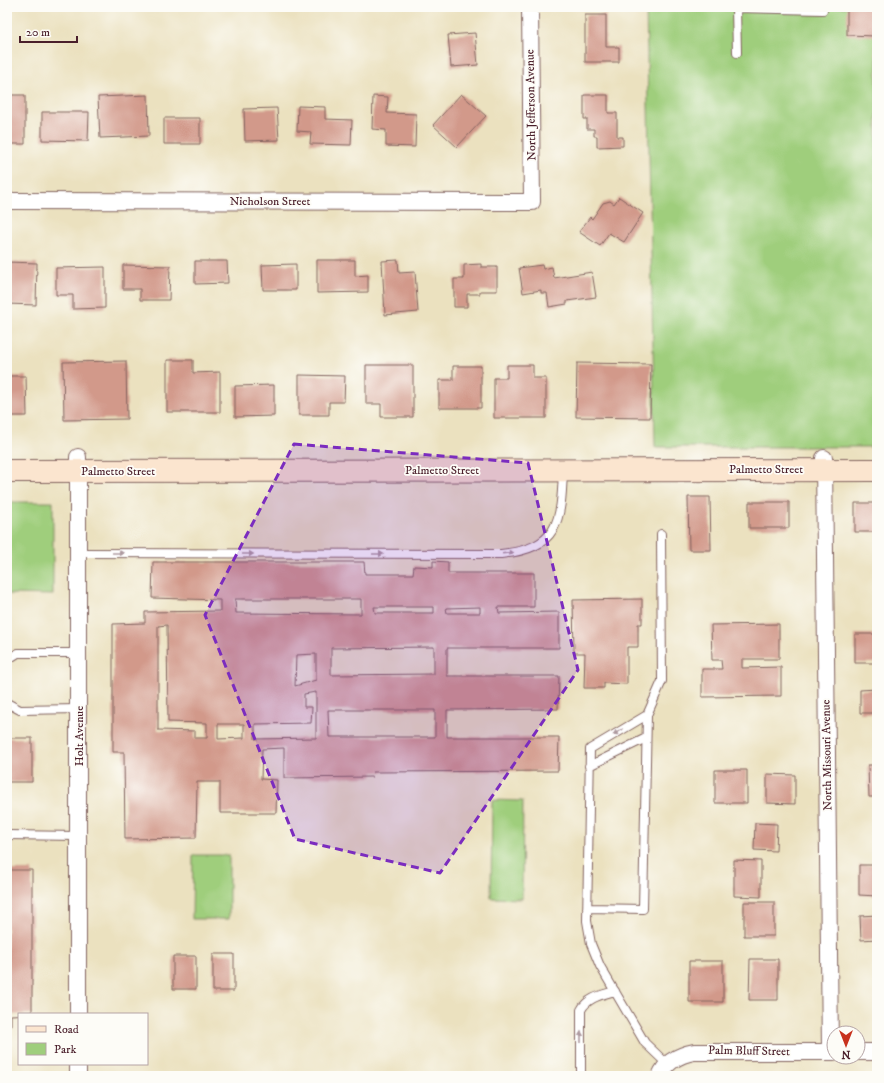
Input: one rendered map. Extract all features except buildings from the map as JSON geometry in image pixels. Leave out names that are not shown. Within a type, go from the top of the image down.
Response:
[{"type":"street","name":"North Jefferson Avenue","points":[[530,7],[532,202]]},
{"type":"street","name":"Nicholson Street","points":[[7,201],[532,202]]},
{"type":"street","name":"Palmetto Street","points":[[7,457],[79,464],[563,470],[824,464],[877,458]]},
{"type":"street","name":"Palmetto Street","points":[[7,471],[79,464],[824,464],[877,470]]},
{"type":"street","name":"Holt Avenue","points":[[78,1013],[79,464]]},
{"type":"street","name":"North Missouri Avenue","points":[[824,464],[832,1025]]},
{"type":"street","name":"Palm Bluff Street","points":[[664,1070],[675,1058],[684,1054],[704,1051],[826,1052]]},
{"type":"street","points":[[866,1052],[877,1052]]},
{"type":"street","points":[[78,1065],[78,1076]]},
{"type":"lane","points":[[737,53],[736,8],[823,10]]},
{"type":"lane","points":[[79,553],[513,553],[537,545],[552,530],[560,512],[563,470]]},
{"type":"lane","points":[[587,908],[643,909],[647,716],[662,681],[662,534]]},
{"type":"lane","points":[[7,660],[18,653],[79,652]]},
{"type":"lane","points":[[7,703],[20,710],[79,710]]},
{"type":"lane","points":[[647,716],[590,749],[587,921],[591,944],[600,966],[645,1043],[664,1070]]},
{"type":"lane","points":[[589,766],[646,738]]},
{"type":"lane","points":[[7,835],[78,836]]},
{"type":"lane","points":[[581,1076],[581,1010],[585,1003],[591,999],[615,991]]},
{"type":"highlighted area","points":[[294,444],[528,463],[578,670],[440,873],[295,839],[205,615]]},
{"type":"green space","points":[[646,7],[877,7],[877,447],[655,447]]},
{"type":"green space","points":[[7,502],[53,502],[53,595],[7,594]]},
{"type":"green space","points":[[492,800],[523,801],[522,899],[491,898]]},
{"type":"green space","points":[[193,855],[229,855],[229,919],[192,919]]}]
